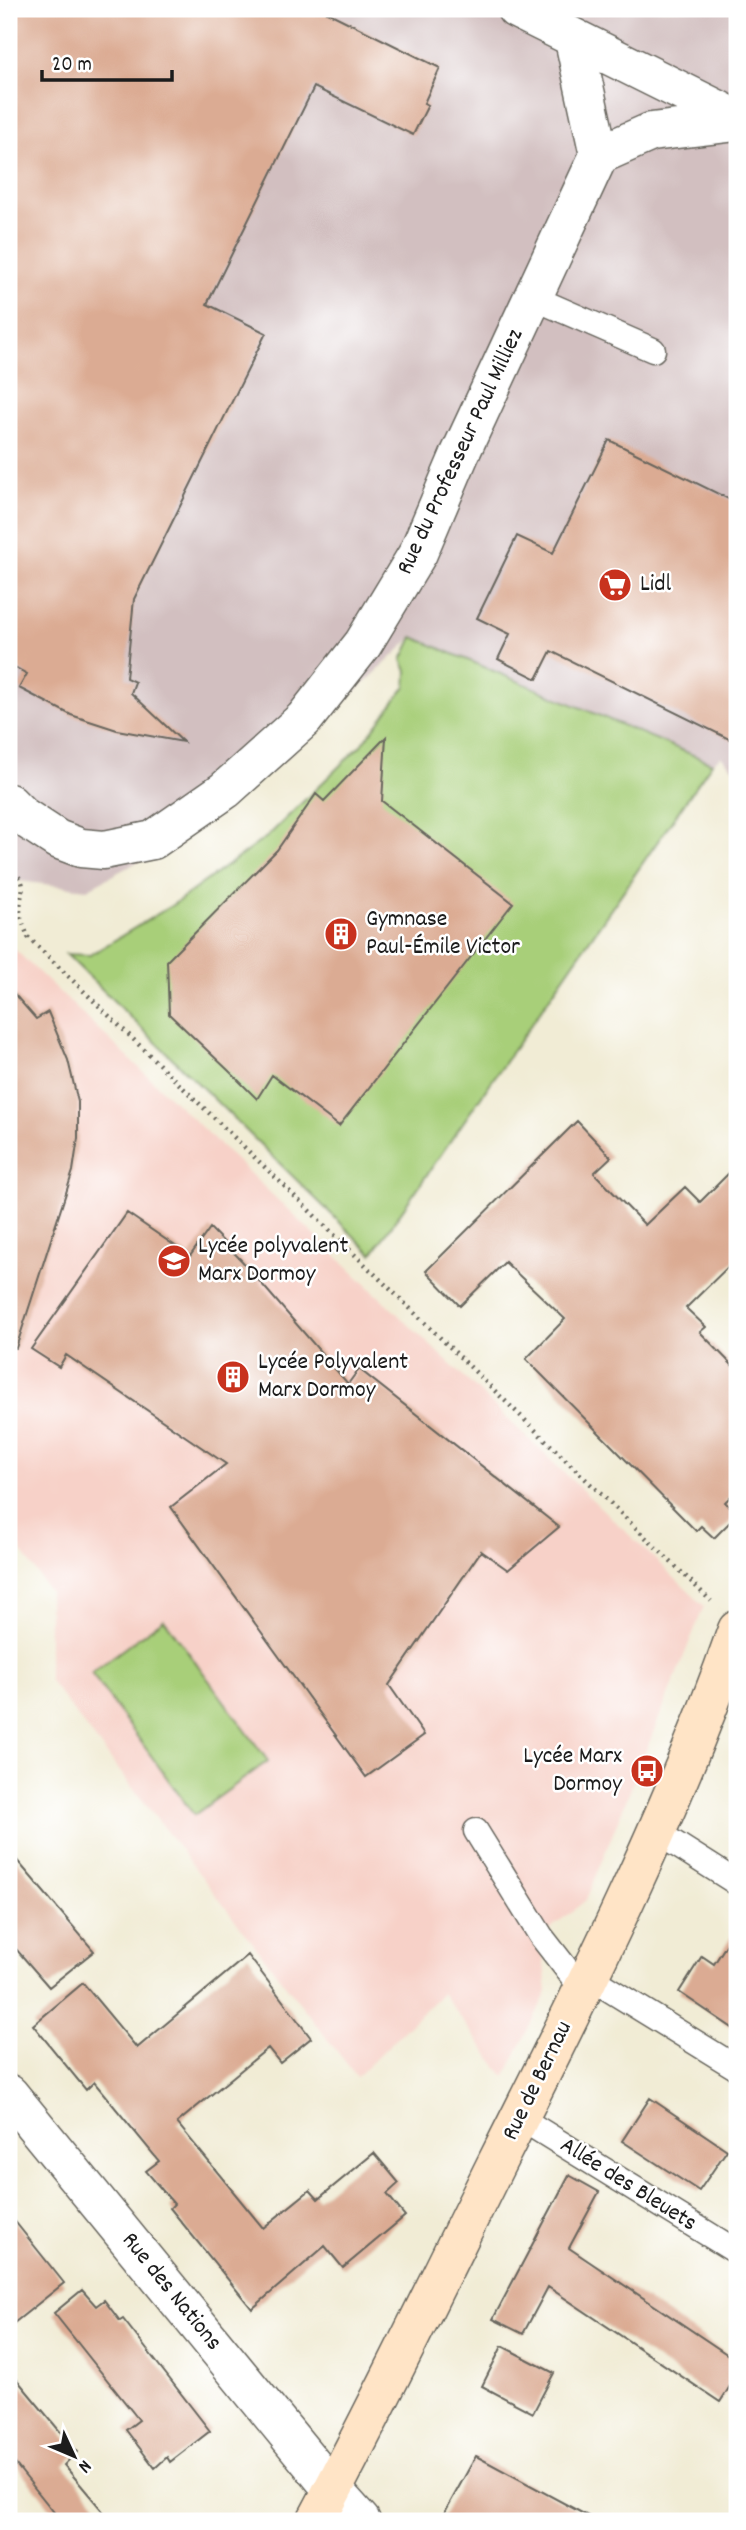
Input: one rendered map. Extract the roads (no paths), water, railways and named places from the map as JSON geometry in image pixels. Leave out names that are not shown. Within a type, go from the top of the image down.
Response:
[{"type":"street","points":[[516,9],[737,120]]},
{"type":"street","points":[[574,40],[599,155],[651,132],[737,120]]},
{"type":"street","name":"Rue du Professeur Paul Milliez","points":[[9,803],[22,816],[57,839],[81,848],[104,850],[153,840],[225,790],[304,719],[363,645],[418,553],[460,454],[599,155]]},
{"type":"street","name":"Rue de Bernau","points":[[324,2506],[520,2118],[729,1681],[726,1617]]},
{"type":"street","name":"Rue des Nations","points":[[9,2094],[324,2506],[361,2521]]},
{"type":"lane","points":[[534,299],[653,350]]},
{"type":"lane","points":[[476,1831],[541,1936],[586,1983],[737,2068]]},
{"type":"lane","points":[[655,1831],[737,1883]]},
{"type":"lane","name":"Allée des Bleuets","points":[[520,2118],[737,2252]]},
{"type":"place","name":"Lidl","points":[[615,585]]},
{"type":"place","name":"Gymnase Paul-Émile Victor","points":[[341,934]]},
{"type":"place","name":"Lycée polyvalent Marx Dormoy","points":[[174,1261]]},
{"type":"place","name":"Lycée Polyvalent Marx Dormoy","points":[[233,1377]]},
{"type":"place","name":"Lycée Marx Dormoy","points":[[647,1771]]}]
